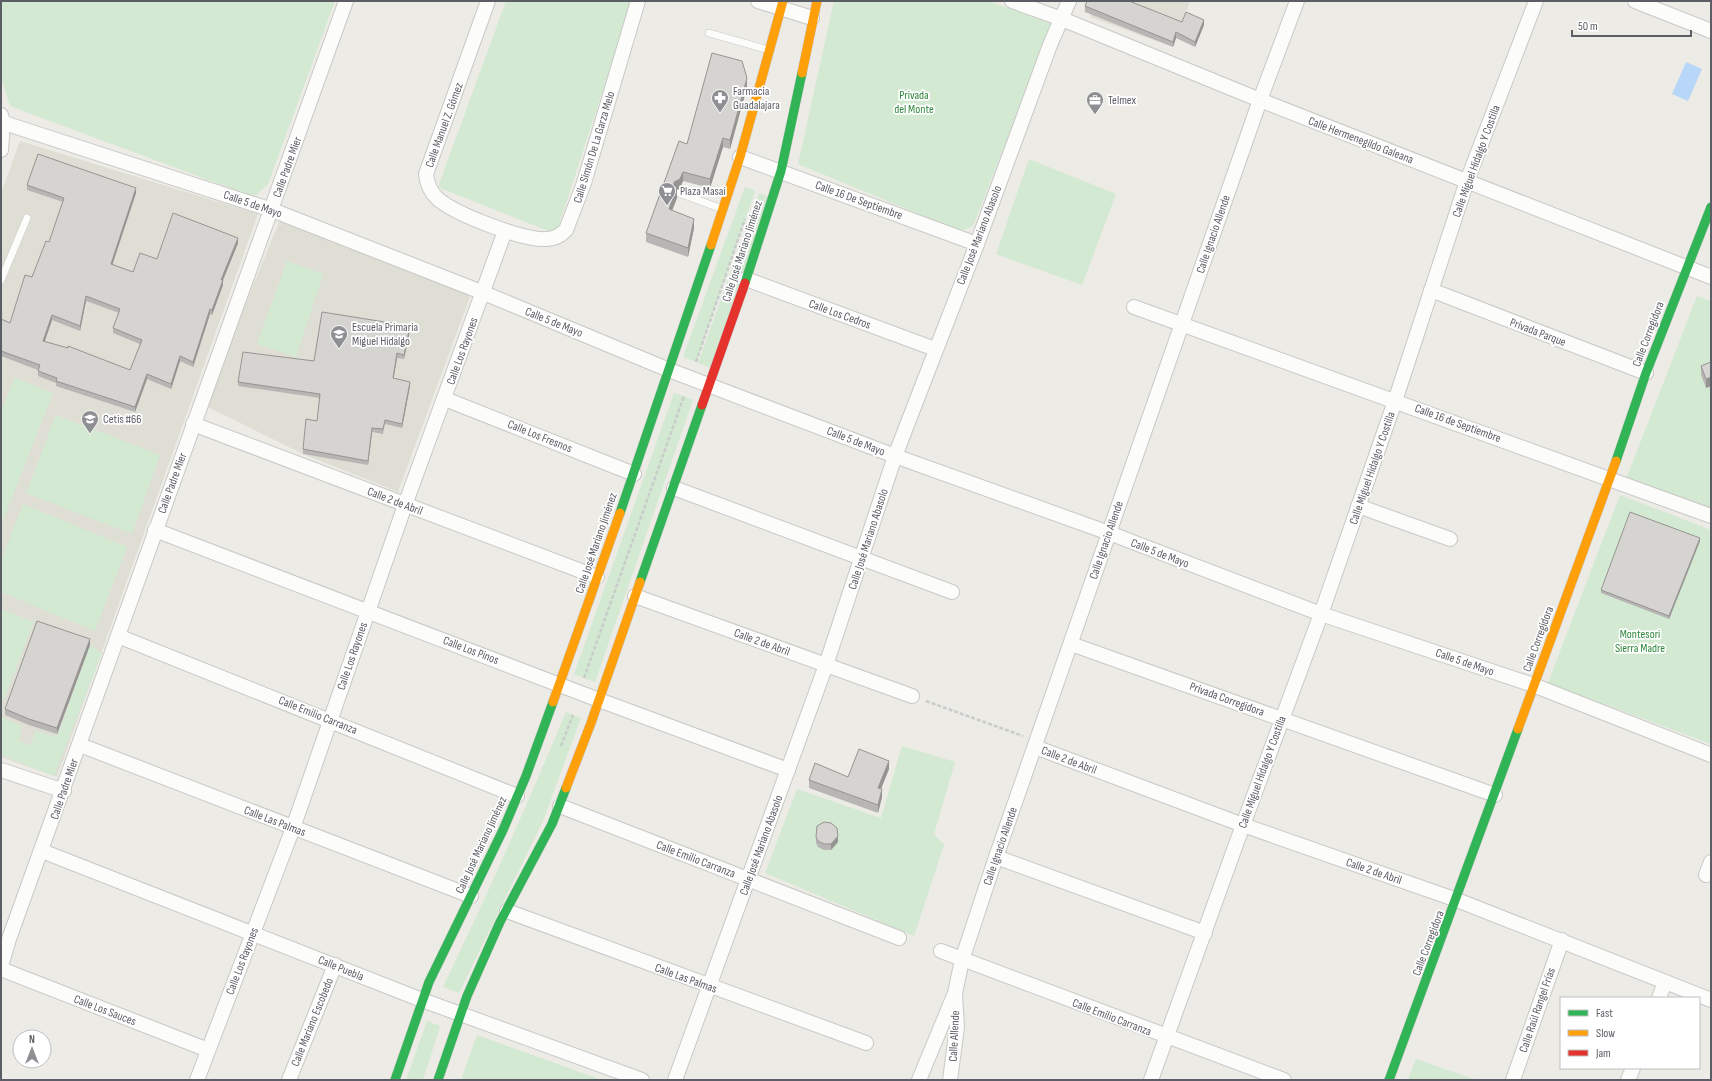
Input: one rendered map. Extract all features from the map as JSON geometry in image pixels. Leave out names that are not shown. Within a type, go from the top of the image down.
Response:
[{"type":"street","name":"Calle Padre Mier","points":[[1,968],[9,938],[64,791],[193,424],[272,210],[346,1]]},
{"type":"street","name":"Calle Manuel Z. Gómez","points":[[488,1],[426,174],[429,189],[438,200],[450,207],[505,231]]},
{"type":"street","name":"Calle Simón De La Garza Melo","points":[[505,231],[548,239],[560,236],[566,230],[584,183],[638,1]]},
{"type":"street","points":[[758,1],[782,5],[812,18]]},
{"type":"street","name":"Calle José Mariano Jiménez","points":[[438,1080],[467,996],[507,911],[560,806],[674,488],[746,279],[781,171],[812,18],[817,1]]},
{"type":"street","name":"Calle Hermenegildo Galeana","points":[[1012,1],[1062,19],[1260,100],[1711,277]]},
{"type":"street","name":"Calle José Mariano Abasolo","points":[[675,1080],[826,665],[895,456],[935,349],[977,244],[1050,44],[1062,19],[1068,1]]},
{"type":"street","name":"Calle Ignacio Allende","points":[[919,1080],[955,993],[962,960],[1035,744],[1260,100],[1298,1]]},
{"type":"street","name":"Calle Miguel Hidalgo Y Costilla","points":[[1152,1080],[1166,1037],[1321,614],[1396,401],[1467,180],[1536,1]]},
{"type":"street","points":[[1635,1],[1711,31]]},
{"type":"street","name":"Calle José Mariano Jiménez","points":[[394,1080],[429,982],[471,896],[526,776],[560,684],[600,566],[634,474],[740,157],[782,5]]},
{"type":"street","name":"Calle 5 de Mayo","points":[[2,119],[272,210],[484,293],[669,370],[895,456],[1109,533],[1321,614],[1533,685],[1711,755]]},
{"type":"street","points":[[1,150],[2,119]]},
{"type":"street","name":"Calle 16 De Septiembre","points":[[740,157],[977,244]]},
{"type":"street","name":"Calle Corregidora","points":[[1389,1080],[1457,900],[1533,685],[1610,479],[1646,374],[1687,268],[1703,235],[1711,206]]},
{"type":"street","name":"Calle Los Rayones","points":[[197,1080],[293,828],[405,506],[484,293],[505,231]]},
{"type":"street","name":"Calle Los Cedros","points":[[746,279],[935,349]]},
{"type":"street","name":"Privada Parque","points":[[1431,290],[1646,374]]},
{"type":"street","name":"Calle 16 de Septiembre","points":[[1134,307],[1711,516]]},
{"type":"street","name":"Calle Los Fresnos","points":[[445,399],[634,474]]},
{"type":"street","name":"Calle 2 de Abril","points":[[193,424],[405,506],[597,577]]},
{"type":"street","points":[[674,488],[952,592]]},
{"type":"street","points":[[1358,506],[1450,539]]},
{"type":"street","name":"Calle Los Pinos","points":[[156,530],[599,700],[788,770]]},
{"type":"street","name":"Calle 2 de Abril","points":[[635,596],[912,696]]},
{"type":"street","name":"Calle Emilio Carranza","points":[[118,636],[517,796]]},
{"type":"street","name":"Privada Corregidora","points":[[1071,644],[1495,795]]},
{"type":"street","name":"Calle Las Palmas","points":[[80,744],[471,896]]},
{"type":"street","name":"Calle 2 de Abril","points":[[1035,744],[1243,826],[1457,900],[1562,940],[1711,1000]]},
{"type":"street","points":[[1,770],[64,791]]},
{"type":"street","name":"Calle Emilio Carranza","points":[[560,806],[899,938]]},
{"type":"street","name":"Calle Puebla","points":[[42,851],[422,1000],[642,1080]]},
{"type":"street","points":[[996,857],[1205,933]]},
{"type":"street","name":"Calle Las Palmas","points":[[507,911],[709,987],[866,1043]]},
{"type":"street","name":"Calle Raúl Rangel Frías","points":[[1513,1080],[1562,940]]},
{"type":"street","name":"Calle Emilio Carranza","points":[[941,951],[1166,1037],[1284,1080]]},
{"type":"street","name":"Calle Mariano Escobedo","points":[[289,1080],[335,965]]},
{"type":"street","name":"Calle Los Sauces","points":[[1,968],[208,1050]]},
{"type":"street","points":[[1659,997],[1665,982]]},
{"type":"street","name":"Calle Allende","points":[[954,1079],[957,1027],[955,993]]},
{"type":"street","points":[[1628,1080],[1632,1069]]},
{"type":"lane","points":[[709,33],[769,50]]},
{"type":"lane","points":[[679,193],[722,210]]},
{"type":"lane","points":[[1,280],[27,218]]},
{"type":"path","points":[[696,362],[747,213]]},
{"type":"path","points":[[584,678],[684,396]]},
{"type":"path","points":[[912,696],[1035,744]]},
{"type":"shaded area","points":[[1095,1],[1190,1],[1173,47],[1090,17]]},
{"type":"shaded area","name":"Cetis #66","points":[[20,141],[258,214],[57,777],[1,757],[1,194]]},
{"type":"shaded area","name":"Escuela Primaria Miguel Hidalgo","points":[[280,220],[471,294],[398,492],[303,454],[204,405]]},
{"type":"green space","points":[[1,1],[335,1],[268,184],[254,197],[10,106],[1,77]]},
{"type":"green space","points":[[506,1],[632,1],[556,234],[438,187]]},
{"type":"green space","name":"Privada del Monte","points":[[834,1],[988,1],[1052,24],[973,226],[960,231],[798,164]]},
{"type":"green space","points":[[1029,159],[1116,194],[1082,285],[996,254]]},
{"type":"green space","points":[[745,187],[755,191],[696,362],[683,357]]},
{"type":"green space","points":[[759,193],[769,197],[711,368],[698,363]]},
{"type":"green space","points":[[287,261],[323,274],[296,357],[257,344]]},
{"type":"green space","points":[[1697,296],[1711,301],[1711,371],[1706,388],[1711,386],[1711,509],[1627,477]]},
{"type":"green space","points":[[15,378],[53,393],[1,526],[1,411]]},
{"type":"green space","points":[[674,393],[693,400],[595,682],[574,674]]},
{"type":"green space","points":[[56,415],[160,455],[132,534],[26,493]]},
{"type":"green space","name":"Montesori Sierra Madre","points":[[1620,495],[1711,530],[1711,744],[1548,683]]},
{"type":"green space","points":[[23,504],[127,547],[95,631],[1,592],[1,560]]},
{"type":"green space","points":[[1,609],[34,622],[1,706]]},
{"type":"green space","points":[[90,645],[102,653],[54,776],[1,755],[1,717],[22,726],[19,740],[30,746],[36,731],[57,737]]},
{"type":"green space","points":[[566,712],[581,718],[543,821],[459,993],[443,987],[537,781]]},
{"type":"green space","points":[[902,746],[955,762],[934,834],[944,845],[914,936],[765,873],[797,789],[881,818]]},
{"type":"green space","points":[[427,1021],[440,1026],[423,1080],[406,1080]]},
{"type":"green space","points":[[477,1035],[602,1080],[461,1080]]},
{"type":"green space","points":[[1416,1059],[1476,1080],[1408,1080]]},
{"type":"water","points":[[1686,62],[1702,69],[1688,101],[1672,94]]},
{"type":"building","points":[[1087,1],[1129,1],[1182,22],[1186,12],[1204,20],[1195,42],[1176,32],[1173,42],[1085,6]]},
{"type":"building","points":[[712,53],[742,61],[747,78],[730,140],[723,138],[710,179],[683,172],[680,179],[674,182],[674,185],[677,188],[669,209],[694,219],[688,248],[646,233],[679,141],[687,144]]},
{"type":"building","points":[[38,154],[136,188],[111,264],[133,272],[140,253],[157,259],[173,213],[238,238],[221,280],[223,280],[212,310],[210,309],[193,362],[180,356],[171,384],[147,374],[135,407],[56,381],[57,378],[38,371],[40,365],[1,351],[1,319],[10,323],[25,275],[32,277],[46,241],[49,242],[64,198],[27,185]],"holes":[[[86,296],[120,309],[113,328],[142,340],[130,370],[68,346],[68,348],[43,341],[52,315],[80,326]]]},
{"type":"building","points":[[322,312],[410,326],[404,355],[397,353],[393,378],[410,382],[402,424],[385,420],[383,429],[372,428],[368,461],[303,449],[306,419],[317,421],[320,394],[238,382],[243,352],[314,361]]},
{"type":"building","points":[[1711,362],[1711,377],[1706,379],[1701,366]]},
{"type":"building","points":[[1630,512],[1700,538],[1669,616],[1601,590]]},
{"type":"building","points":[[37,621],[90,639],[57,728],[5,709]]},
{"type":"building","points":[[859,749],[889,761],[878,788],[882,789],[878,805],[809,780],[815,763],[848,777]]},
{"type":"building","points":[[824,822],[831,823],[837,828],[838,836],[831,844],[824,844],[818,841],[816,837],[817,826]]},
{"type":"traffic: fast","points":[[745,283],[781,171],[802,73]]},
{"type":"traffic: fast","points":[[1616,461],[1646,373],[1711,207]]},
{"type":"traffic: fast","points":[[620,513],[711,245]]},
{"type":"traffic: fast","points":[[640,582],[702,405]]},
{"type":"traffic: fast","points":[[395,1080],[429,982],[503,830],[526,776],[553,702]]},
{"type":"traffic: fast","points":[[1389,1080],[1518,729]]},
{"type":"traffic: fast","points":[[438,1080],[467,996],[500,922],[552,824],[566,788]]},
{"type":"traffic: slow","points":[[711,245],[740,157],[783,1]]},
{"type":"traffic: slow","points":[[802,73],[817,1]]},
{"type":"traffic: slow","points":[[1518,729],[1616,461]]},
{"type":"traffic: slow","points":[[553,702],[620,513]]},
{"type":"traffic: slow","points":[[566,788],[591,723],[640,582]]},
{"type":"traffic: jam","points":[[702,405],[745,283]]},
{"type":"place","name":"Farmacia Guadalajara","points":[[720,113]]},
{"type":"place","name":"Telmex","points":[[1095,115]]},
{"type":"place","name":"Plaza Masai","points":[[667,206]]},
{"type":"place","name":"Escuela Primaria Miguel Hidalgo","points":[[339,349]]},
{"type":"place","name":"Cetis #66","points":[[90,434]]}]
